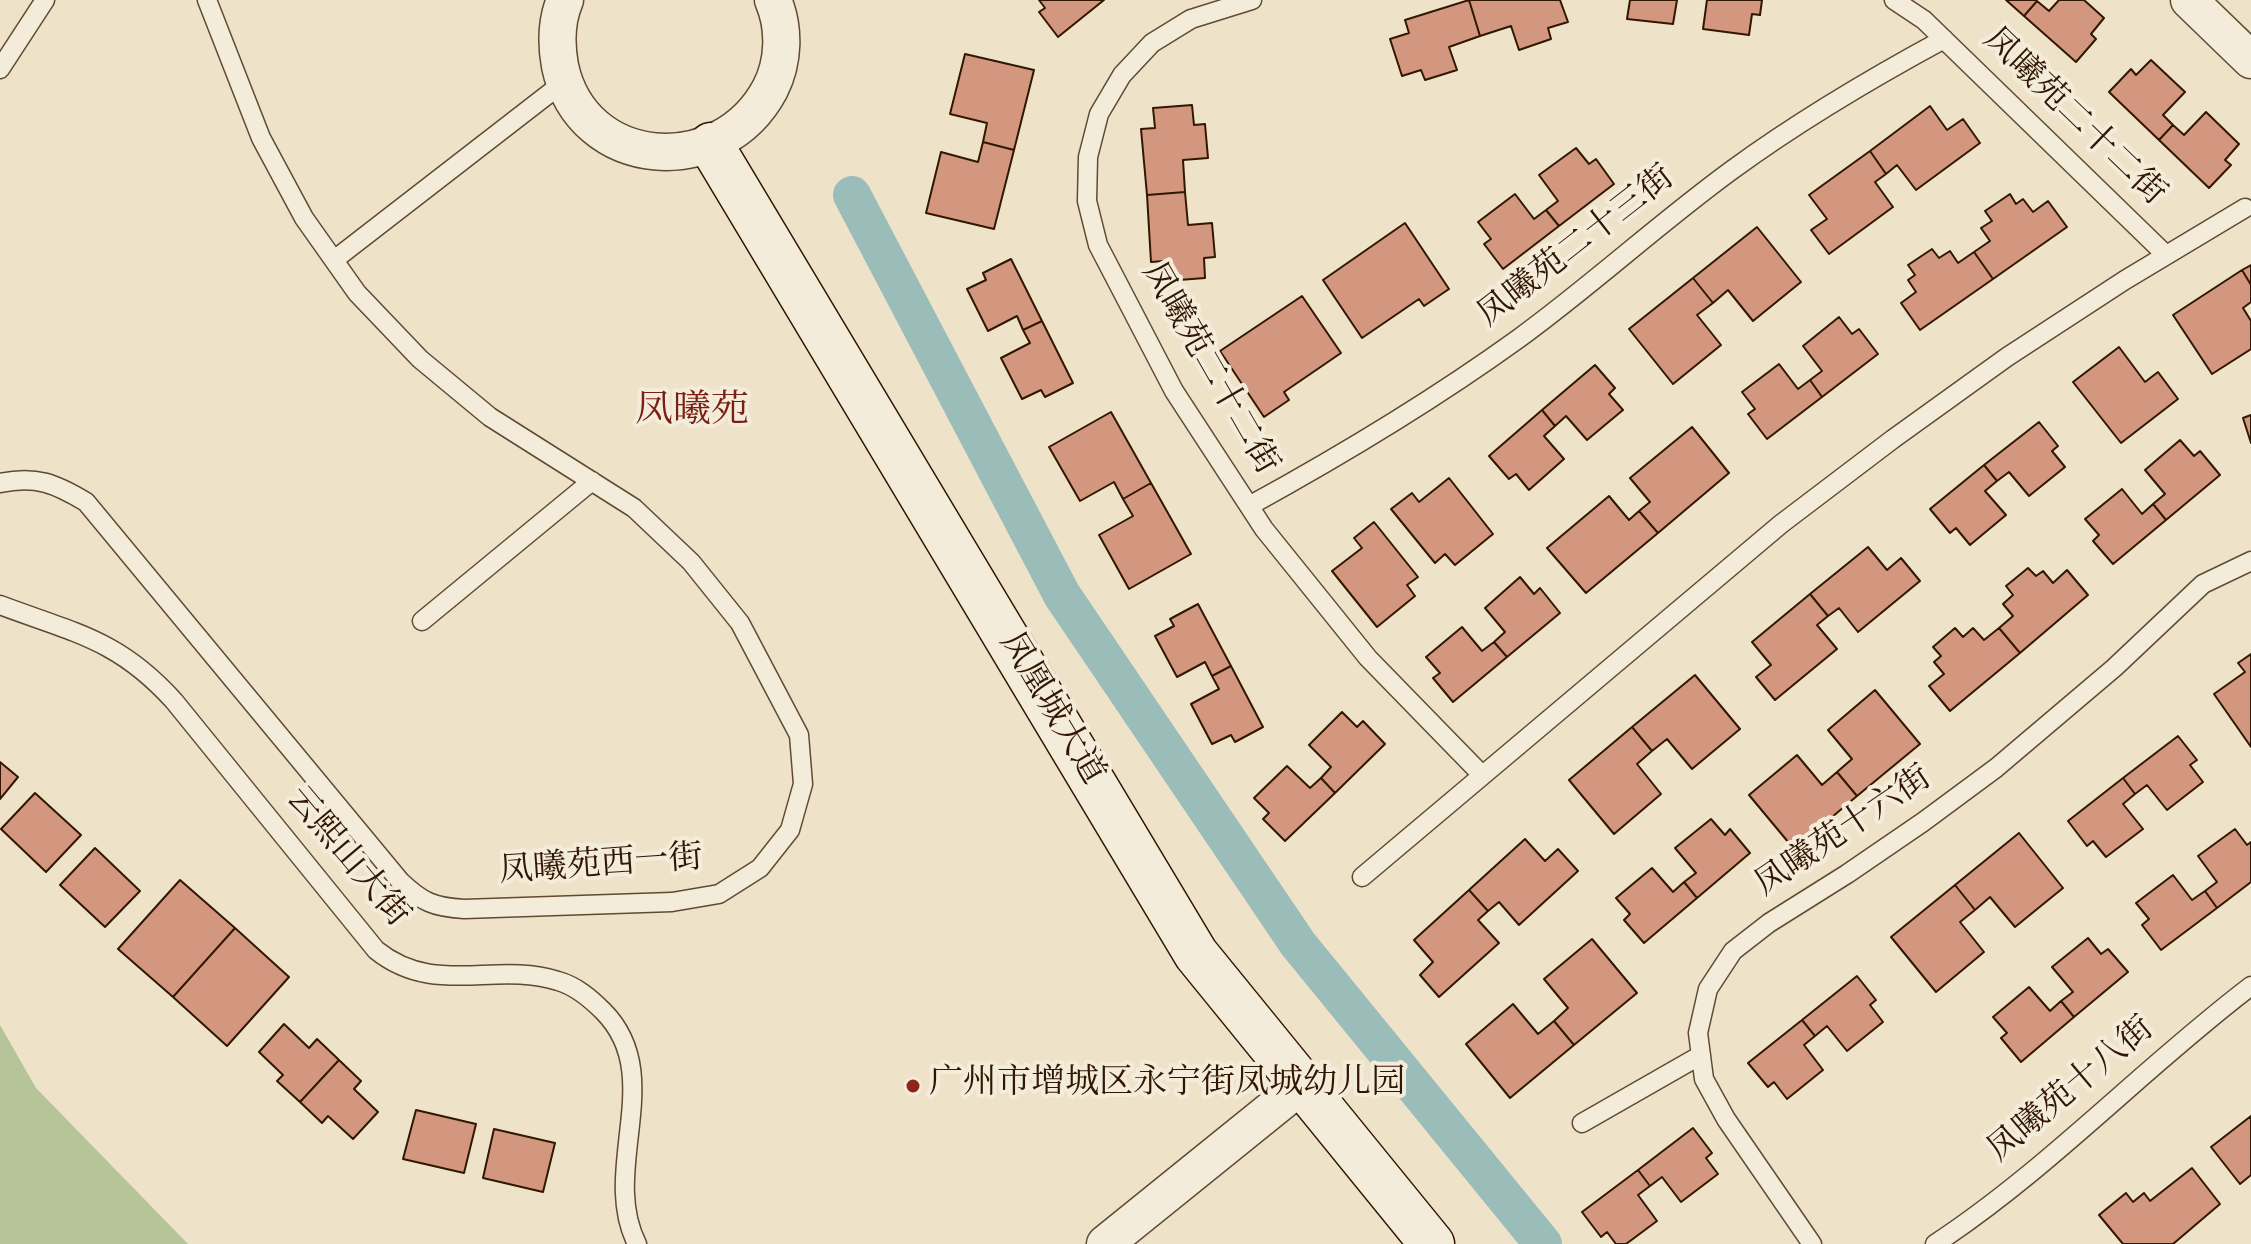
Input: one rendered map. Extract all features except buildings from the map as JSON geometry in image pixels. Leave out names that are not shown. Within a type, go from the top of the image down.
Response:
[{"type":"main road","name":"凤凰城大道","points":[[711,145],[1196,954],[1432,1244]]},
{"type":"street","points":[[565,0],[560,11],[556,47],[564,82],[582,112],[608,136],[641,150],[676,153],[711,145],[739,129],[761,105],[776,77],[786,4]]},
{"type":"street","points":[[2189,0],[2251,60]]},
{"type":"street","points":[[1105,1244],[1302,1085]]},
{"type":"lane","points":[[0,69],[45,0]]},
{"type":"lane","name":"凤曦苑西一街","points":[[0,483],[20,478],[56,484],[86,502],[400,881],[418,898],[440,907],[464,909],[672,902],[719,894],[760,868],[790,830],[803,784],[799,735],[740,623],[691,562],[634,508],[490,417],[420,359],[357,293],[304,218],[261,138],[207,0]]},
{"type":"lane","name":"凤曦苑二十二街","points":[[1252,0],[1230,3],[1191,19],[1152,43],[1122,75],[1099,114],[1088,157],[1087,201],[1098,245],[1174,391],[1264,529],[1368,658],[1482,775]]},
{"type":"lane","name":"凤曦苑二十二街","points":[[1894,0],[1924,20],[2166,255]]},
{"type":"lane","name":"凤曦苑二十三街","points":[[1249,506],[1341,455],[1431,399],[1554,312],[1731,170],[1859,86],[1944,39]]},
{"type":"lane","points":[[334,260],[564,82]]},
{"type":"lane","points":[[1362,877],[1781,524],[1893,439],[2007,357],[2245,208]]},
{"type":"lane","points":[[422,621],[592,481]]},
{"type":"lane","name":"凤曦苑十六街","points":[[1812,1244],[1726,1119],[1704,1079],[1698,1033],[1708,989],[1733,951],[1769,923],[1847,874],[1972,786],[2056,719],[2203,584],[2251,561]]},
{"type":"lane","name":"云熙山大街","points":[[0,605],[101,642],[141,668],[174,701],[376,950],[389,960],[403,968],[427,974],[528,975],[560,981],[588,996],[611,1018],[627,1046],[634,1078],[623,1171],[625,1205],[637,1244]]},
{"type":"lane","name":"凤曦苑十八街","points":[[1935,1244],[2044,1163],[2202,1023],[2251,986]]},
{"type":"lane","points":[[1582,1123],[1701,1055]]},
{"type":"green space","points":[[0,1025],[36,1088],[188,1244],[0,1244]]},
{"type":"waterway","points":[[852,195],[1062,595],[1298,944],[1543,1244]]},
{"type":"place","name":"广州市增城区永宁街凤城幼儿园","points":[[913,1086]]},
{"type":"district","name":"凤曦苑","points":[[692,415]]}]
